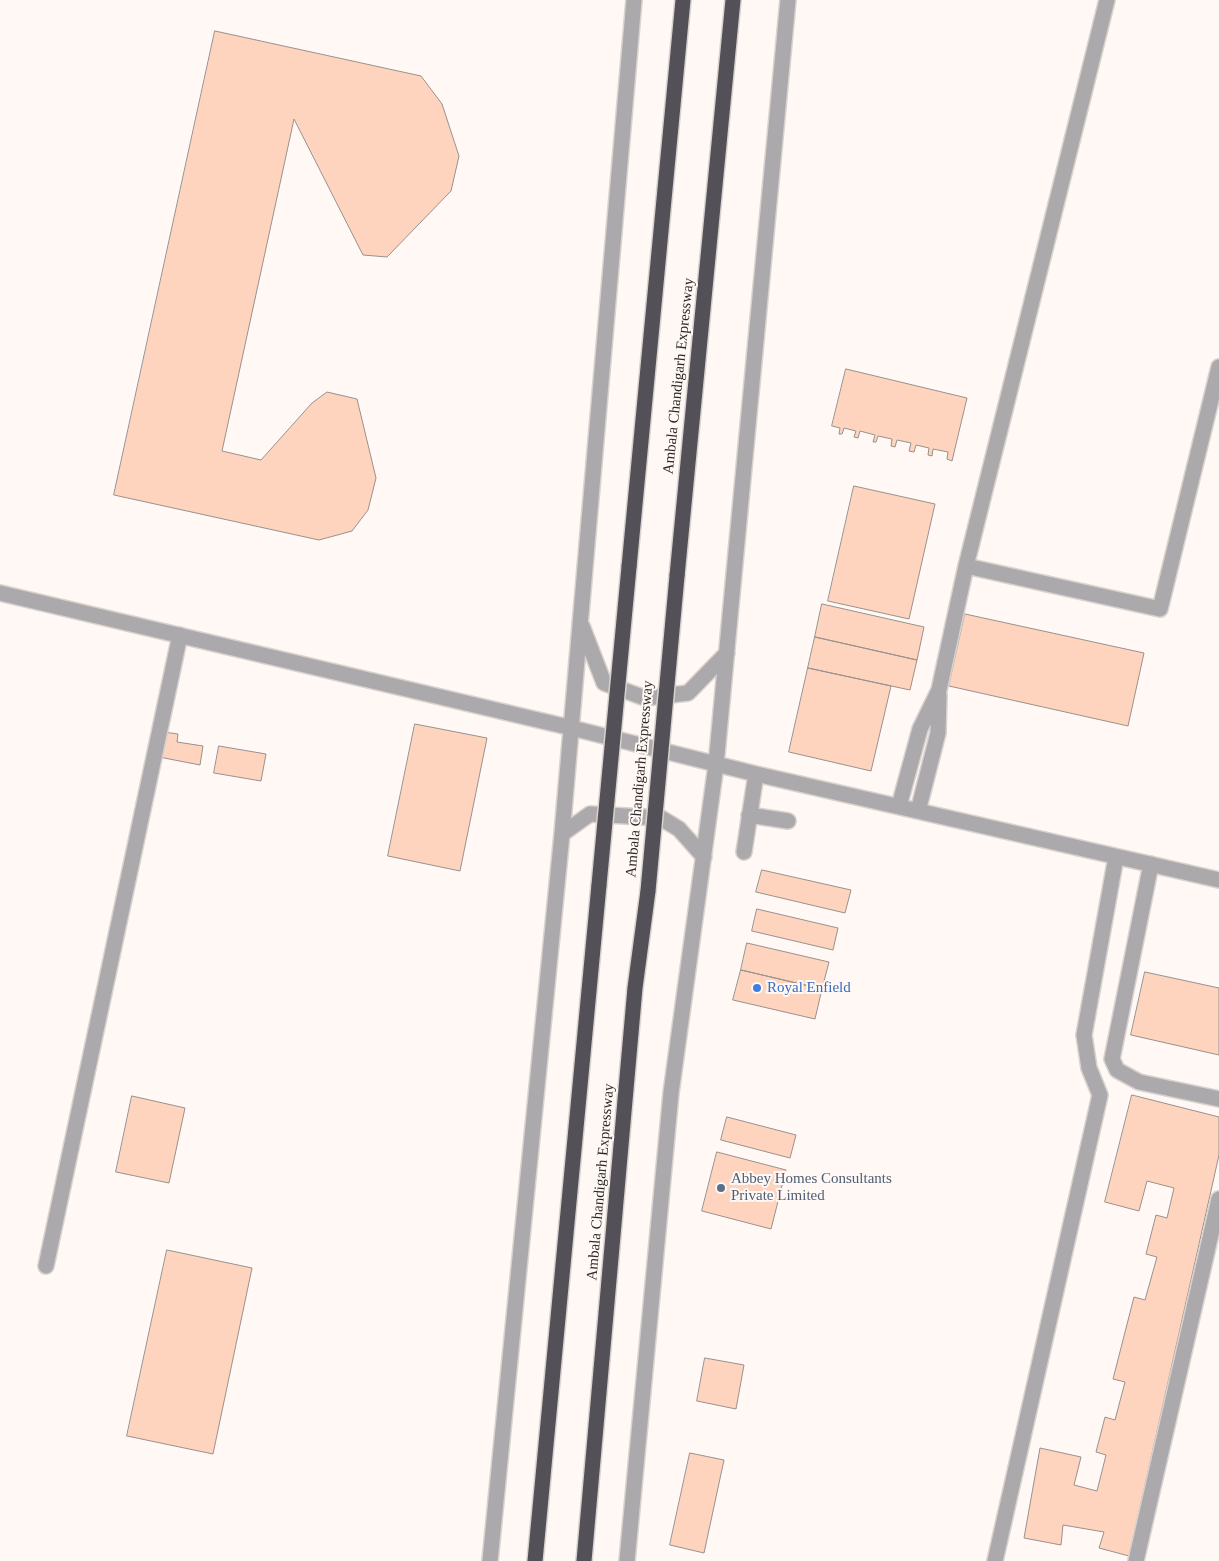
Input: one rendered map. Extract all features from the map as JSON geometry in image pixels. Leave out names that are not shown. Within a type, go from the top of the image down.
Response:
[{"type":"highway","name":"Ambala Chandigarh Expressway","points":[[535,1561],[683,0]]},
{"type":"highway","name":"Ambala Chandigarh Expressway","points":[[584,1561],[635,988],[648,891],[733,0]]},
{"type":"street","points":[[490,1561],[572,728],[634,0]]},
{"type":"street","points":[[627,1561],[671,1093],[716,764],[788,0]]},
{"type":"street","points":[[918,811],[938,733],[939,690],[966,566],[1107,0]]},
{"type":"street","points":[[966,566],[1160,609],[1219,367]]},
{"type":"street","points":[[0,593],[572,728],[756,774],[1219,880]]},
{"type":"street","points":[[581,622],[604,682],[645,698],[688,693],[727,653]]},
{"type":"street","points":[[46,1266],[180,635]]},
{"type":"street","points":[[899,806],[920,729],[939,690]]},
{"type":"street","points":[[744,852],[756,774]]},
{"type":"street","points":[[562,834],[590,814],[661,818],[679,830],[704,857]]},
{"type":"street","points":[[750,815],[788,821]]},
{"type":"street","points":[[995,1561],[1100,1095],[1089,1068],[1084,1035],[1116,857]]},
{"type":"street","points":[[1151,864],[1112,1059],[1117,1070],[1139,1082],[1219,1099]]},
{"type":"street","points":[[1136,1561],[1219,1199]]},
{"type":"building","points":[[215,31],[421,76],[442,104],[459,156],[451,191],[387,257],[363,255],[294,119],[222,451],[261,460],[312,403],[327,392],[357,399],[376,478],[368,510],[352,531],[319,540],[114,495]]},
{"type":"building","points":[[846,369],[967,398],[952,461],[947,459],[948,452],[933,449],[932,456],[928,455],[929,448],[916,445],[914,452],[909,451],[911,443],[897,440],[895,447],[891,446],[892,439],[878,436],[876,442],[873,442],[875,435],[860,431],[858,438],[854,437],[856,431],[844,428],[842,434],[839,434],[840,428],[832,426]]},
{"type":"building","points":[[854,486],[935,504],[909,619],[828,601]]},
{"type":"building","points":[[822,604],[924,627],[917,660],[815,637]]},
{"type":"building","points":[[965,614],[1144,653],[1128,726],[949,686]]},
{"type":"building","points":[[815,637],[917,660],[910,690],[808,668]]},
{"type":"building","points":[[808,668],[891,686],[871,771],[789,752]]},
{"type":"building","points":[[415,724],[487,738],[460,871],[388,856]]},
{"type":"building","points":[[164,732],[178,734],[177,742],[203,746],[200,765],[159,757]]},
{"type":"building","points":[[219,746],[266,754],[261,781],[214,773]]},
{"type":"building","points":[[762,870],[851,890],[845,913],[756,892]]},
{"type":"building","points":[[757,909],[838,928],[833,950],[752,931]]},
{"type":"building","points":[[747,943],[829,962],[822,989],[741,970]]},
{"type":"building","points":[[741,970],[822,989],[815,1019],[733,1000]]},
{"type":"building","points":[[1145,972],[1219,988],[1219,1055],[1131,1035]]},
{"type":"building","points":[[1132,1095],[1219,1117],[1219,1155],[1129,1556],[1099,1548],[1104,1532],[1063,1525],[1061,1545],[1024,1538],[1040,1448],[1081,1457],[1074,1485],[1097,1491],[1106,1455],[1096,1452],[1105,1417],[1115,1420],[1125,1382],[1113,1379],[1134,1297],[1145,1300],[1157,1257],[1146,1254],[1156,1215],[1167,1218],[1174,1188],[1147,1181],[1139,1211],[1105,1202]]},
{"type":"building","points":[[132,1096],[185,1108],[169,1183],[116,1172]]},
{"type":"building","points":[[727,1117],[796,1135],[790,1158],[721,1140]]},
{"type":"building","points":[[717,1152],[786,1170],[771,1229],[702,1211]]},
{"type":"building","points":[[167,1250],[252,1268],[213,1454],[127,1436]]},
{"type":"building","points":[[705,1358],[744,1365],[736,1409],[697,1401]]},
{"type":"building","points":[[690,1453],[724,1460],[704,1553],[670,1545]]},
{"type":"place","name":"Royal Enfield","points":[[757,988]]},
{"type":"place","name":"Abbey Homes Consultants Private Limited","points":[[721,1188]]}]
